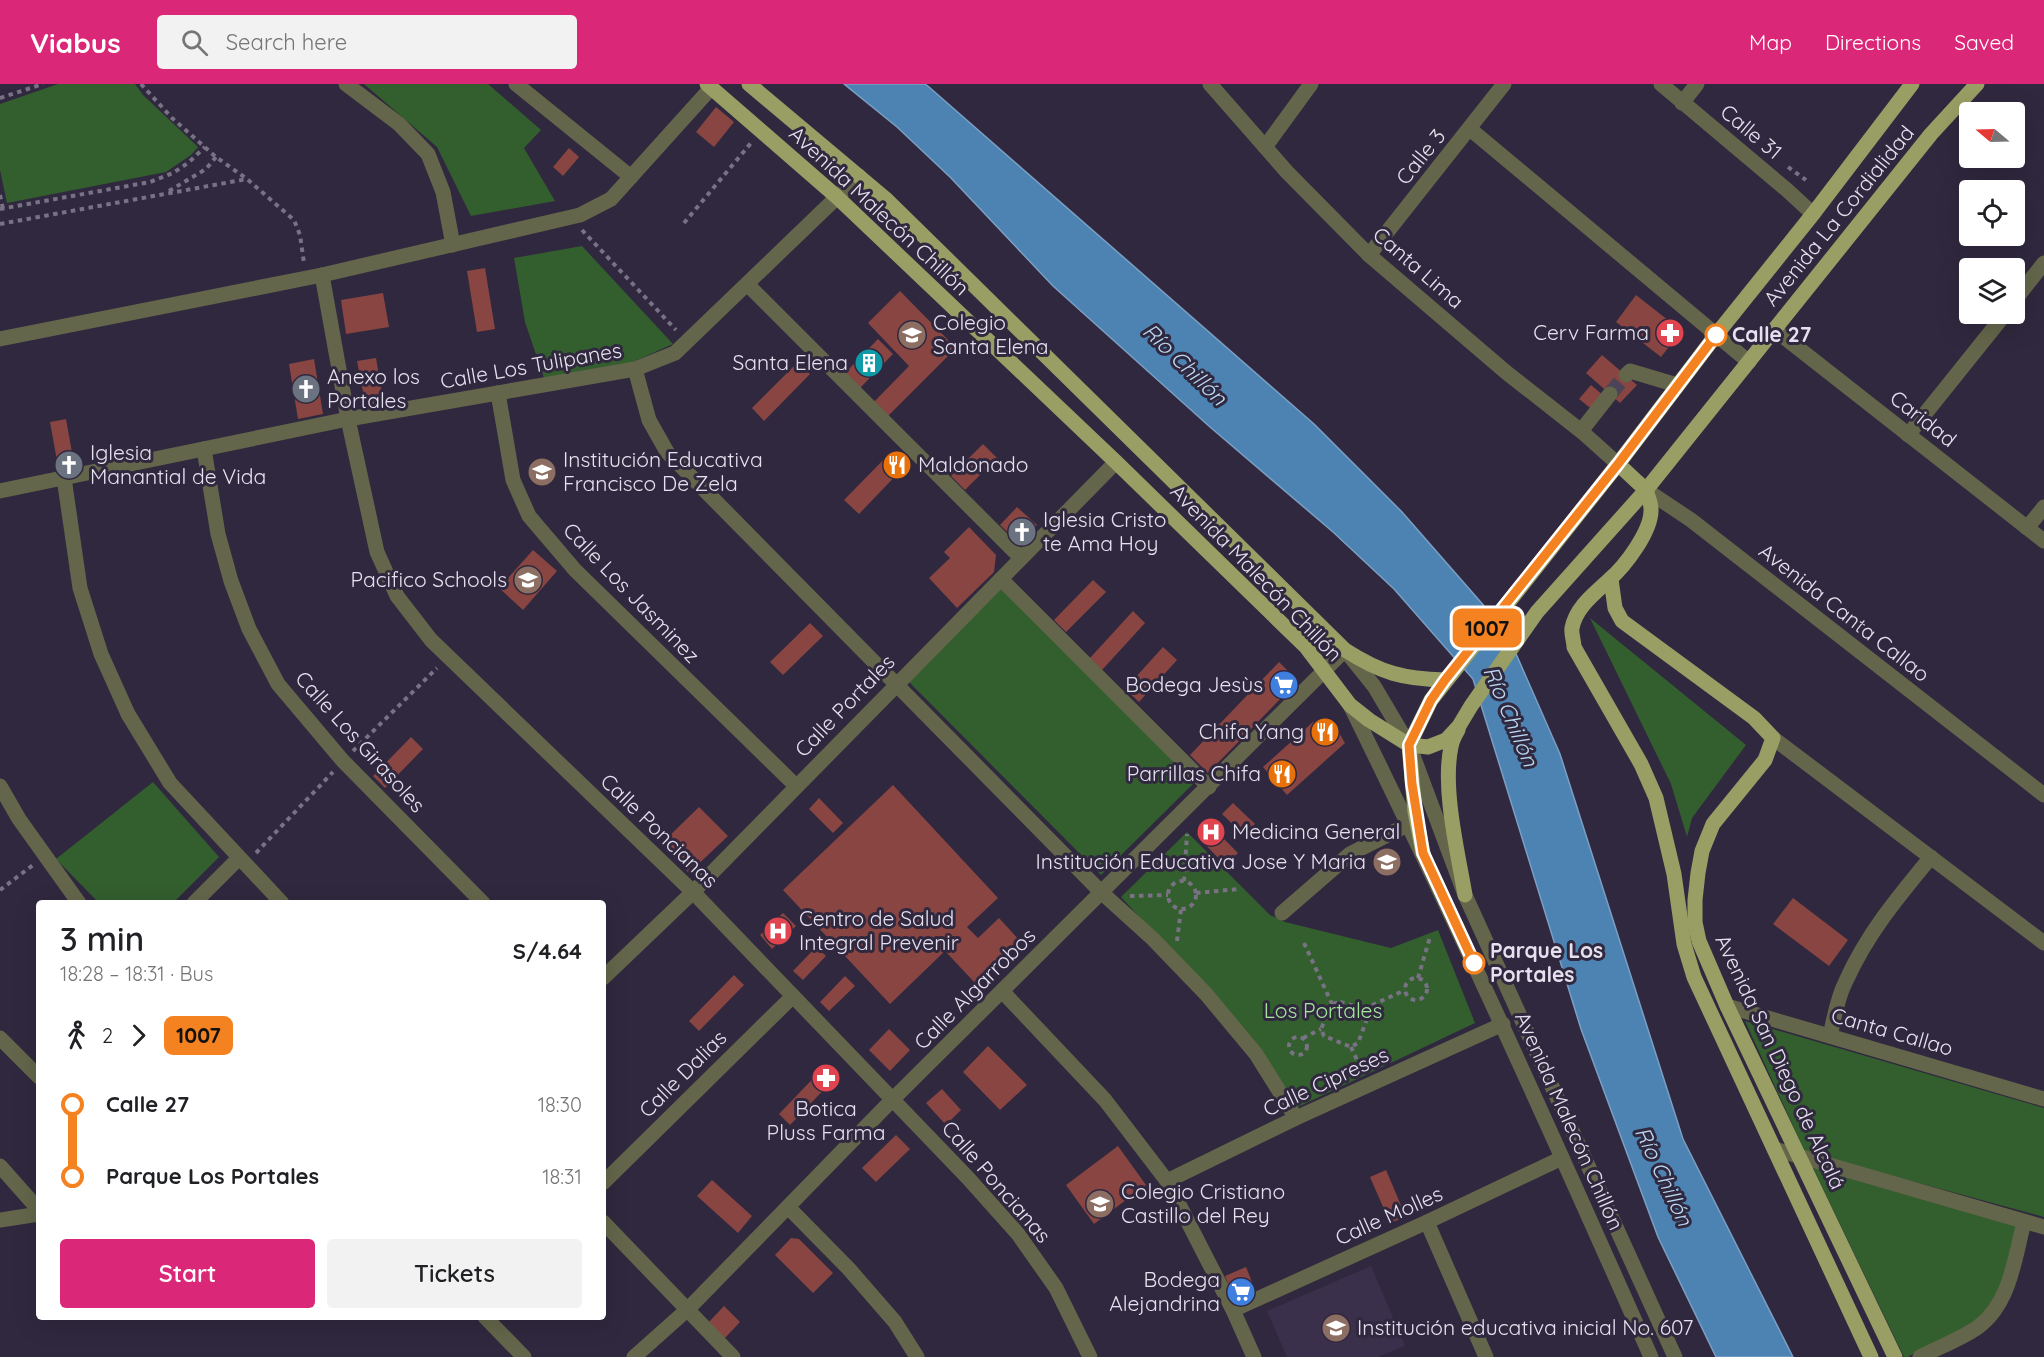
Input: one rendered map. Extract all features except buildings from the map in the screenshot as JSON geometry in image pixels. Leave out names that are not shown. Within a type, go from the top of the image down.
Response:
[{"type":"main road","name":"Avenida Malecón Chillón","points":[[749,84],[887,200],[1346,650]]},
{"type":"main road","name":"Avenida La Cordialidad","points":[[1912,84],[1618,464],[1445,680],[1431,700],[1409,745],[1428,747],[1446,740],[1459,726],[1535,616],[1646,490],[1931,134],[1977,84]]},
{"type":"main road","name":"Avenida Malecón Chillón","points":[[709,86],[837,197],[1116,462],[1306,647],[1350,705]]},
{"type":"main road","name":"Avenida Canta Callao","points":[[1618,464],[1646,490]]},
{"type":"main road","name":"Avenida San Diego de Alcalá","points":[[1646,490],[1651,509],[1649,525],[1637,546],[1611,579],[1592,594],[1579,611],[1572,629],[1575,647],[1641,764],[1656,798],[1674,874],[1684,944],[1694,977],[1871,1357]]},
{"type":"main road","points":[[1611,579],[1614,608],[1622,621],[1754,718],[1773,738]]},
{"type":"main road","points":[[1346,650],[1368,664],[1392,674],[1419,680],[1445,680]]},
{"type":"main road","points":[[1350,705],[1409,745],[1415,812],[1423,853]]},
{"type":"main road","points":[[1459,726],[1451,747],[1449,776],[1452,814],[1465,895]]},
{"type":"main road","name":"Avenida San Diego de Alcalá","points":[[1773,738],[1765,760],[1713,824],[1702,851],[1698,873],[1695,922],[1699,941],[1727,1006],[1895,1357]]},
{"type":"street","points":[[346,84],[399,124],[428,154],[443,192],[453,245]]},
{"type":"street","points":[[516,84],[631,177]]},
{"type":"street","name":"Canta Lima","points":[[1209,84],[1287,172],[1369,255],[1618,464]]},
{"type":"street","points":[[1265,147],[1311,84]]},
{"type":"street","name":"Calle 3","points":[[1369,255],[1504,84]]},
{"type":"street","name":"Calle 31","points":[[1661,84],[1813,214]]},
{"type":"street","points":[[1682,103],[1697,84]]},
{"type":"street","points":[[0,339],[306,279],[580,215],[611,199],[709,86]]},
{"type":"street","points":[[1470,129],[1749,362]]},
{"type":"street","name":"Calle Los Tulipanes","points":[[0,491],[348,419],[635,369],[675,353],[859,176]]},
{"type":"street","points":[[2025,287],[2044,263]]},
{"type":"street","name":"Calle Poncianas","points":[[322,275],[348,419],[376,552],[397,596],[431,640],[693,892],[893,1099],[1018,1234],[1056,1288],[1090,1357]]},
{"type":"street","points":[[747,284],[1021,558]]},
{"type":"street","points":[[1908,435],[1997,324]]},
{"type":"street","name":"Caridad","points":[[1775,330],[2044,541]]},
{"type":"street","points":[[635,369],[649,420],[667,452],[1101,892],[1153,939],[1206,994],[1256,1054],[1296,1118]]},
{"type":"street","points":[[1626,375],[1629,371],[1677,385]]},
{"type":"street","name":"Calle Los Jasminez","points":[[498,393],[513,480],[529,516],[575,570],[796,786]]},
{"type":"street","points":[[1581,431],[1610,394]]},
{"type":"street","name":"Calle Los Girasoles","points":[[204,449],[218,534],[231,581],[249,629],[278,684],[343,762],[480,900]]},
{"type":"street","name":"Calle Portales","points":[[606,975],[693,892],[1116,462]]},
{"type":"street","points":[[64,478],[80,588],[100,654],[128,714],[170,783],[279,900]]},
{"type":"street","name":"Avenida Canta Callao","points":[[1646,490],[1691,520],[2044,795]]},
{"type":"street","points":[[2027,528],[2044,507]]},
{"type":"street","points":[[1001,579],[1209,787]]},
{"type":"street","name":"Calle Algarrobos","points":[[634,1357],[688,1310],[893,1099],[1346,650]]},
{"type":"street","name":"Avenida Malecón Chillón","points":[[1346,650],[1374,686],[1409,745],[1465,895],[1675,1357]]},
{"type":"street","name":"Avenida Malecón Chillón","points":[[1350,705],[1423,853],[1503,1024],[1651,1357]]},
{"type":"street","points":[[1773,738],[2044,943]]},
{"type":"street","points":[[0,786],[19,819],[77,900]]},
{"type":"street","points":[[1282,913],[1350,854],[1409,824]]},
{"type":"street","points":[[1830,1036],[1844,985],[1860,952],[1876,926],[1930,857]]},
{"type":"street","points":[[198,900],[242,862]]},
{"type":"street","points":[[1002,991],[1105,1100],[1167,1181],[1233,1310],[1254,1357]]},
{"type":"street","name":"Calle Dalias","points":[[606,1180],[793,996]]},
{"type":"street","name":"Canta Callao","points":[[1727,1006],[2044,1099]]},
{"type":"street","name":"Calle Cipreses","points":[[1167,1181],[1296,1118],[1503,1024]]},
{"type":"street","points":[[0,1038],[36,1074]]},
{"type":"street","points":[[1774,1149],[2044,1227]]},
{"type":"street","name":"Calle Molles","points":[[1233,1310],[1428,1222],[1562,1158]]},
{"type":"street","points":[[0,1166],[36,1208]]},
{"type":"street","points":[[788,1207],[849,1269],[895,1322],[918,1357]]},
{"type":"street","points":[[0,1220],[36,1213]]},
{"type":"street","points":[[1428,1222],[1486,1357]]},
{"type":"street","points":[[1920,1357],[1978,1327],[1993,1313],[2010,1279],[2024,1222]]},
{"type":"street","points":[[606,1225],[733,1357]]},
{"type":"street","points":[[488,1320],[524,1357]]},
{"type":"path","points":[[0,98],[43,84]]},
{"type":"path","points":[[141,84],[172,118],[294,220],[300,235],[306,279]]},
{"type":"path","points":[[684,223],[761,131]]},
{"type":"path","points":[[0,195],[2,209],[150,182],[173,173],[205,147]]},
{"type":"path","points":[[164,194],[206,169],[216,157]]},
{"type":"path","points":[[0,224],[247,179]]},
{"type":"path","points":[[570,218],[679,333],[675,353]]},
{"type":"path","points":[[242,862],[449,657]]},
{"type":"path","points":[[1184,881],[1187,834]]},
{"type":"path","points":[[0,890],[45,856]]},
{"type":"path","points":[[1184,881],[1193,886],[1196,893],[1192,905],[1181,909],[1172,905],[1168,895],[1169,888],[1174,883],[1184,881]]},
{"type":"path","points":[[1196,893],[1239,889]]},
{"type":"path","points":[[1125,896],[1168,895]]},
{"type":"path","points":[[1175,951],[1181,909]]},
{"type":"path","points":[[1418,978],[1430,938]]},
{"type":"path","points":[[1303,1038],[1307,1044],[1306,1052],[1303,1055],[1293,1055],[1288,1046],[1290,1041],[1294,1037],[1303,1038],[1321,1029],[1332,1004],[1304,944]]},
{"type":"path","points":[[1332,1004],[1340,1002],[1364,1009],[1405,990],[1410,980],[1418,978],[1427,986],[1422,999],[1412,1000],[1405,990]]},
{"type":"path","points":[[1351,1047],[1358,1043],[1368,1016],[1364,1009]]},
{"type":"path","points":[[1321,1029],[1324,1036],[1351,1047],[1363,1072]]},
{"type":"shaded area","name":"Institución educativa inicial No. 607","points":[[1371,1266],[1405,1346],[1378,1357],[1287,1357],[1267,1311]]},
{"type":"green space","points":[[58,84],[135,84],[143,95],[198,147],[191,155],[166,172],[7,203],[0,170],[0,104]]},
{"type":"green space","points":[[364,84],[488,84],[541,130],[524,148],[555,201],[471,216],[437,147]]},
{"type":"green space","points":[[582,246],[673,344],[628,364],[544,378],[525,322],[514,258]]},
{"type":"green space","points":[[1002,584],[1197,780],[1101,875],[909,682]]},
{"type":"green space","points":[[1590,618],[1746,745],[1692,818],[1687,837],[1671,784]]},
{"type":"green space","points":[[153,782],[219,857],[176,900],[96,900],[56,859]]},
{"type":"green space","name":"Los Portales","points":[[1187,832],[1270,915],[1285,922],[1391,948],[1438,930],[1475,1023],[1298,1107],[1238,1023],[1121,897]]},
{"type":"green space","points":[[1745,1021],[2044,1108],[2044,1217],[1805,1152]]},
{"type":"green space","points":[[1813,1168],[2016,1226],[2004,1277],[1991,1306],[1965,1326],[1908,1357],[1904,1357]]},
{"type":"water","name":"Río Chillón","points":[[844,84],[925,84],[929,87],[1314,424],[1402,512],[1506,631],[1560,754],[1683,1139],[1793,1357],[1716,1357],[1658,1237],[1581,1029],[1473,679],[1394,589],[1333,532],[1210,427],[1053,286],[950,177],[897,127]]},
{"type":"tunnel","points":[[1610,394],[1626,375]]},
{"type":"bus line","name":"1007","points":[[1474,963],[1423,853],[1415,812],[1409,745],[1431,700],[1445,680],[1618,464],[1716,335]]},
{"type":"place","name":"Cerv Farma","points":[[1670,333]]},
{"type":"place","name":"Colegio Santa Elena","points":[[912,335]]},
{"type":"place","name":"Calle 27","points":[[1716,335]]},
{"type":"place","name":"Santa Elena","points":[[869,363]]},
{"type":"place","name":"Anexo los Portales","points":[[306,389]]},
{"type":"place","name":"Iglesia Manantial de Vida","points":[[69,465]]},
{"type":"place","name":"Maldonado","points":[[897,465]]},
{"type":"place","name":"Institución Educativa Francisco De Zela","points":[[542,472]]},
{"type":"place","name":"Iglesia Cristo te Ama Hoy","points":[[1022,532]]},
{"type":"place","name":"Pacifico Schools","points":[[528,580]]},
{"type":"place","name":"Bodega Jesùs","points":[[1284,685]]},
{"type":"place","name":"Chifa Yang","points":[[1325,732]]},
{"type":"place","name":"Parrillas Chifa","points":[[1282,774]]},
{"type":"place","name":"Medicina General","points":[[1211,832]]},
{"type":"place","name":"Institución Educativa Jose Y Maria","points":[[1387,862]]},
{"type":"place","name":"Centro de Salud Integral Prevenir","points":[[778,931]]},
{"type":"place","name":"Parque Los Portales","points":[[1474,963]]},
{"type":"place","name":"Botica Pluss Farma","points":[[826,1078]]},
{"type":"place","name":"Colegio Cristiano Castillo del Rey","points":[[1100,1204]]},
{"type":"place","name":"Bodega Alejandrina","points":[[1241,1292]]},
{"type":"place","name":"Institución educativa inicial No. 607","points":[[1336,1328]]}]
